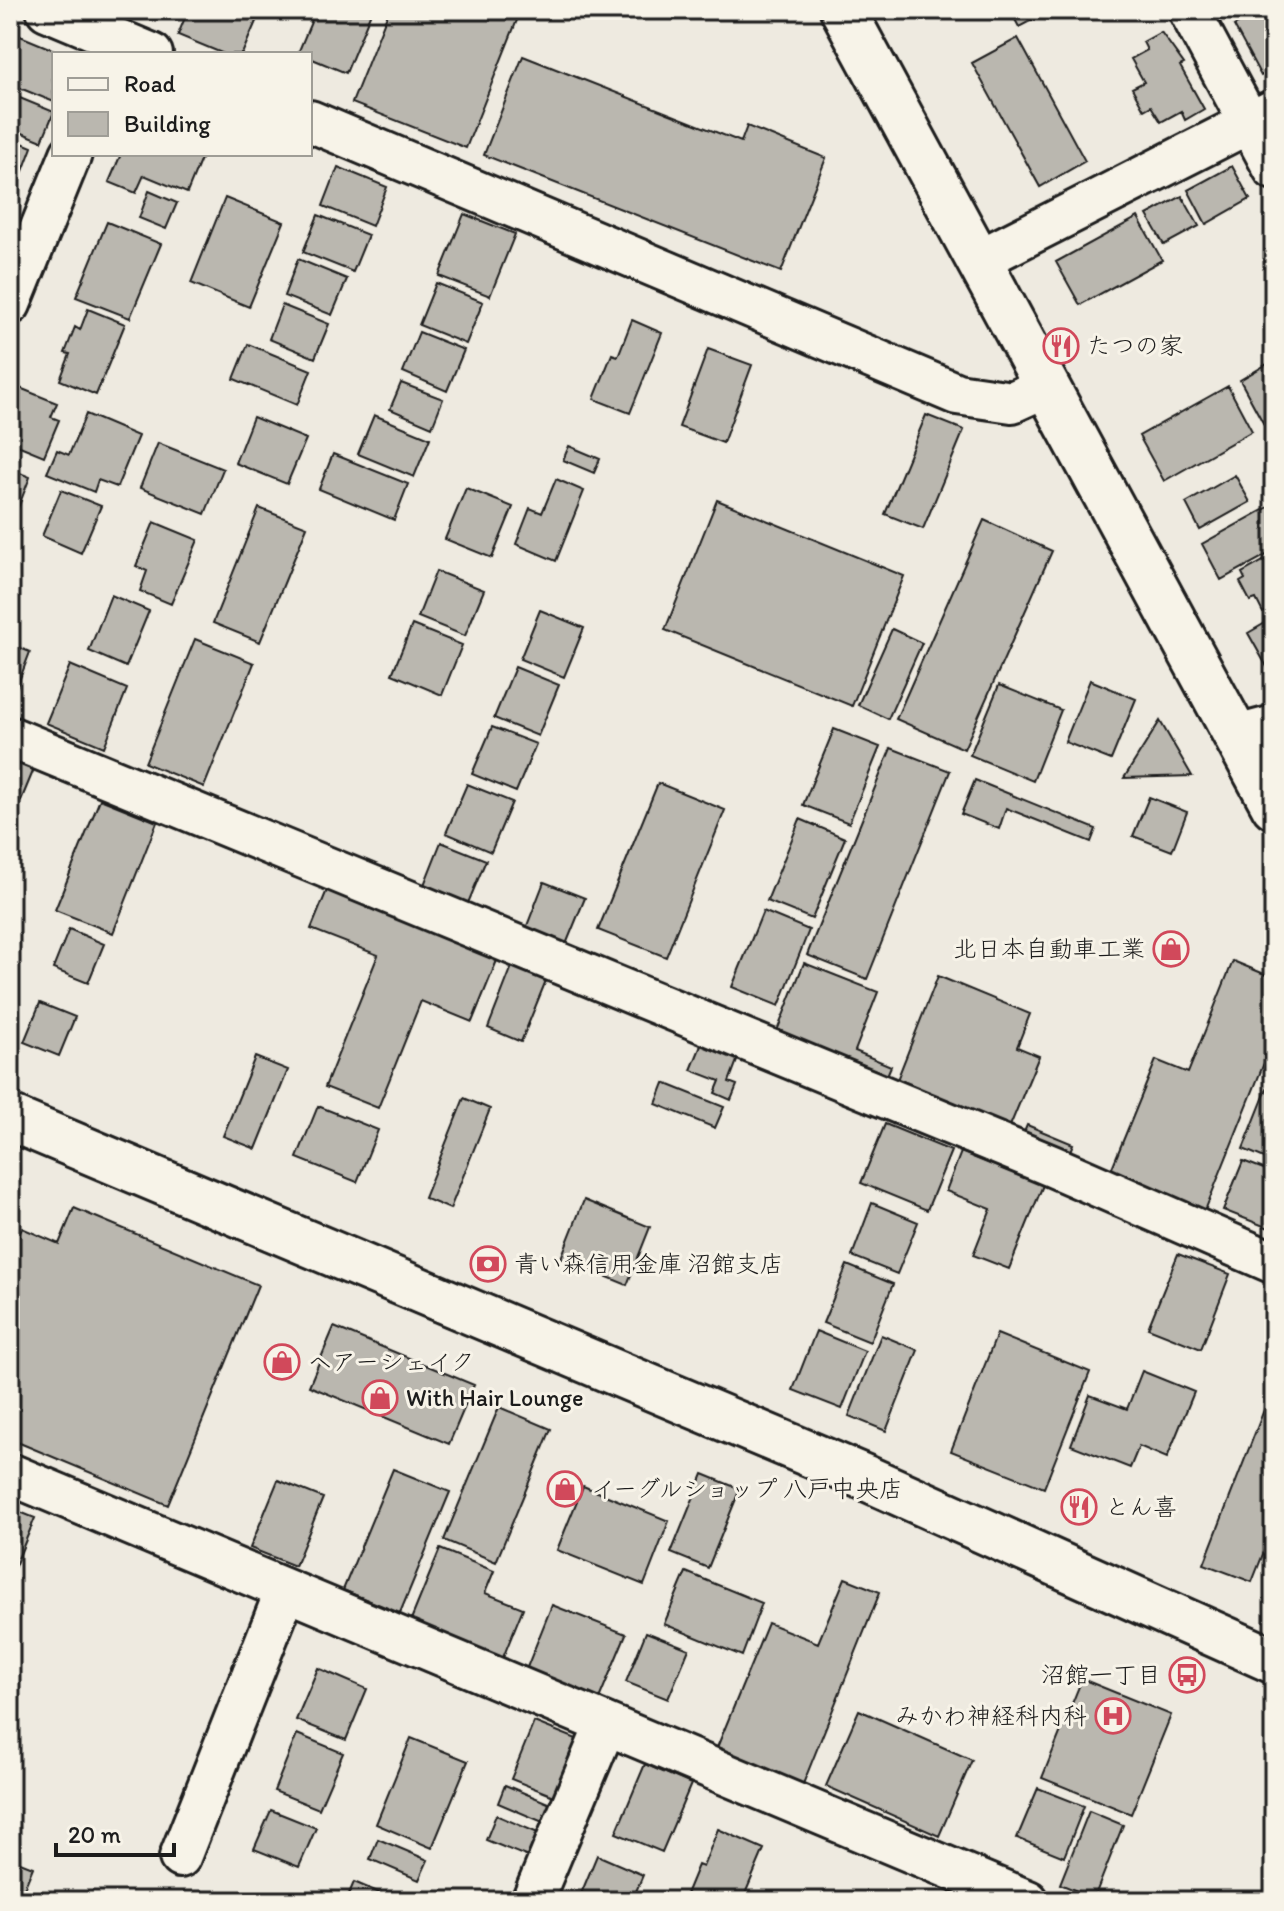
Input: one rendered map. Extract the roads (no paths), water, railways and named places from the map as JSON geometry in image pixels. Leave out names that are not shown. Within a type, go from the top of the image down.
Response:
[{"type":"street","points":[[47,10],[128,39]]},
{"type":"street","points":[[843,10],[1045,387],[1255,731],[1274,806]]},
{"type":"street","points":[[1189,10],[1262,117],[1274,169]]},
{"type":"street","points":[[977,261],[1262,117]]},
{"type":"street","points":[[312,122],[957,394],[1012,402],[1045,387]]},
{"type":"street","points":[[10,304],[70,156]]},
{"type":"street","points":[[10,737],[1052,1166],[1274,1263]]},
{"type":"street","points":[[10,1118],[852,1472],[1274,1661]]},
{"type":"street","points":[[10,1474],[1028,1901]]},
{"type":"street","points":[[180,1857],[286,1590]]},
{"type":"street","points":[[532,1901],[606,1724]]},
{"type":"place","name":"たつの家","points":[[1061,346]]},
{"type":"place","name":"北日本自動車工業","points":[[1171,949]]},
{"type":"place","name":"青い森信用金庫 沼館支店","points":[[488,1264]]},
{"type":"place","name":"ヘアーシェイク","points":[[282,1362]]},
{"type":"place","name":"With Hair Lounge","points":[[380,1398]]},
{"type":"place","name":"イーグルショップ 八戸中央店","points":[[565,1489]]},
{"type":"place","name":"とん喜","points":[[1079,1507]]},
{"type":"place","name":"沼館一丁目","points":[[1187,1675]]},
{"type":"place","name":"みかわ神経科内科","points":[[1113,1716]]}]
